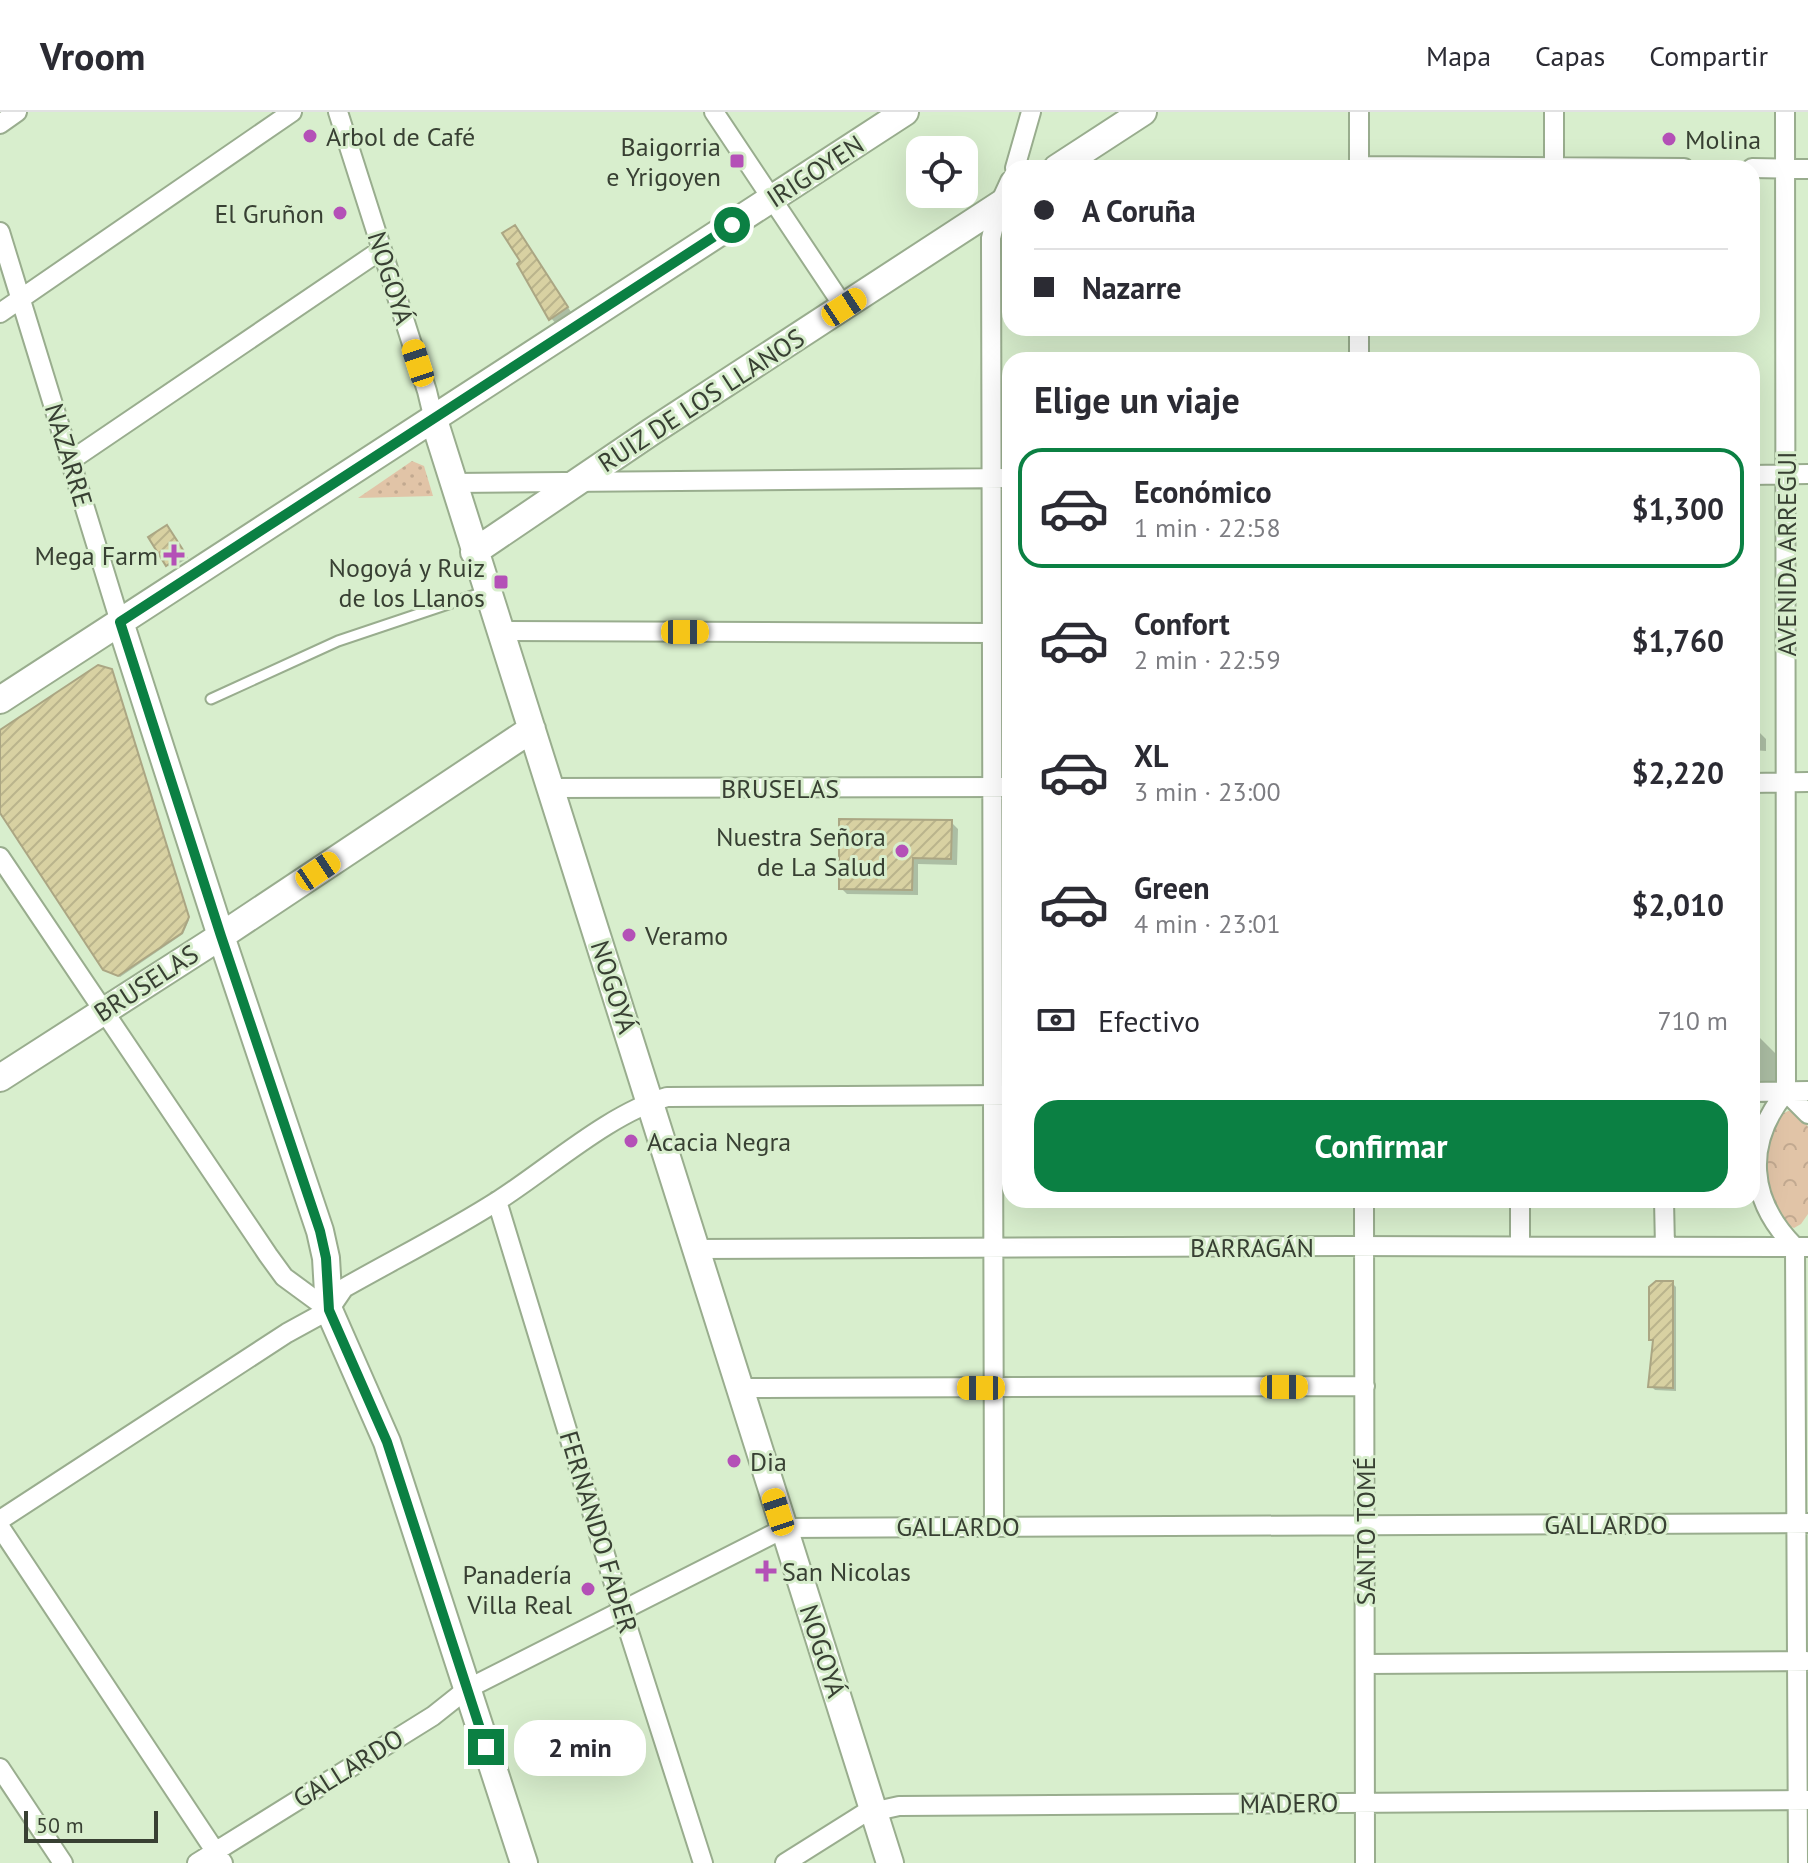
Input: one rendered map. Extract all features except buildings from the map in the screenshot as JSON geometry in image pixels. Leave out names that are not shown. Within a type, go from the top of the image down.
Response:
[{"type":"street","points":[[0,124],[17,112]]},
{"type":"street","points":[[0,313],[292,112]]},
{"type":"street","name":"NOGOYÁ","points":[[338,112],[474,552],[890,1863]]},
{"type":"street","points":[[714,112],[844,307]]},
{"type":"street","name":"IRIGOYEN","points":[[0,700],[905,112]]},
{"type":"street","points":[[1017,160],[1031,112]]},
{"type":"street","points":[[1069,160],[1143,112]]},
{"type":"street","points":[[1359,112],[1359,160]]},
{"type":"street","points":[[1554,112],[1554,160]]},
{"type":"street","name":"AVENIDA ARREGUI","points":[[1785,112],[1786,1092]]},
{"type":"street","points":[[1760,168],[1808,169]]},
{"type":"street","name":"RUIZ DE LOS LLANOS","points":[[474,552],[577,481],[1002,203]]},
{"type":"street","points":[[994,1526],[994,1248],[1002,1095],[1001,787],[992,633],[1001,478],[991,238],[1002,208]]},
{"type":"street","name":"NAZARRE","points":[[0,232],[120,622],[320,1231],[326,1258],[329,1310],[387,1442],[524,1863]]},
{"type":"street","points":[[70,461],[381,250]]},
{"type":"street","points":[[1760,475],[1808,474]]},
{"type":"street","points":[[453,483],[1001,478]]},
{"type":"street","points":[[500,631],[992,633]]},
{"type":"street","name":"BRUSELAS","points":[[0,1078],[221,936],[532,729]]},
{"type":"street","points":[[1760,783],[1808,782]]},
{"type":"street","name":"BRUSELAS","points":[[551,788],[1001,787]]},
{"type":"street","points":[[0,857],[284,1277],[329,1310]]},
{"type":"street","points":[[1760,1092],[1808,1091]]},
{"type":"street","points":[[1786,1092],[1808,1114]]},
{"type":"street","points":[[1760,1146],[1765,1123],[1786,1092]]},
{"type":"street","points":[[0,1520],[287,1333],[329,1310],[344,1288],[497,1201],[602,1130],[651,1102],[667,1097],[1002,1095]]},
{"type":"street","points":[[1760,1186],[1770,1217],[1801,1247]]},
{"type":"street","name":"FERNANDO FADER","points":[[497,1201],[703,1863]]},
{"type":"street","name":"SANTO TOMÉ","points":[[1364,1208],[1365,1863]]},
{"type":"street","points":[[1520,1208],[1520,1246]]},
{"type":"street","points":[[1664,1208],[1665,1247]]},
{"type":"street","points":[[1798,1863],[1803,1800],[1801,1247],[1808,1231]]},
{"type":"street","name":"BARRAGÁN","points":[[695,1249],[1801,1247]]},
{"type":"street","points":[[739,1388],[1365,1386]]},
{"type":"street","name":"GALLARDO","points":[[197,1863],[219,1857],[433,1716],[467,1689],[785,1528],[1802,1523]]},
{"type":"street","points":[[0,1527],[219,1857]]},
{"type":"street","points":[[1365,1664],[1803,1661]]},
{"type":"street","points":[[0,1768],[63,1863]]},
{"type":"street","name":"MADERO","points":[[785,1863],[853,1819],[873,1810],[899,1806],[1803,1800]]},
{"type":"lane","points":[[211,699],[338,641],[487,590]]},
{"type":"green space","points":[[412,461],[424,466],[433,496],[358,498]]},
{"type":"green space","points":[[1788,1111],[1800,1116],[1808,1127],[1808,1214],[1794,1228],[1780,1222],[1765,1173],[1766,1147],[1772,1130],[1781,1115]]},
{"type":"place","name":"Arbol de Café","points":[[310,136]]},
{"type":"place","name":"Molina","points":[[1669,139]]},
{"type":"place","name":"Baigorria e Yrigoyen","points":[[737,161]]},
{"type":"place","name":"El Gruñon","points":[[340,213]]},
{"type":"place","name":"Mega Farm","points":[[174,555]]},
{"type":"place","name":"Nogoyá y Ruiz de los Llanos","points":[[501,582]]},
{"type":"place","name":"Nuestra Señora de La Salud","points":[[902,851]]},
{"type":"place","name":"Veramo","points":[[629,935]]},
{"type":"place","name":"Acacia Negra","points":[[631,1141]]},
{"type":"place","name":"Dia","points":[[734,1461]]},
{"type":"place","name":"San Nicolas","points":[[766,1571]]},
{"type":"place","name":"Panadería Villa Real","points":[[588,1589]]},
{"type":"route","points":[[486,1747],[387,1442],[329,1310],[326,1258],[320,1231],[120,622],[732,225]]}]
